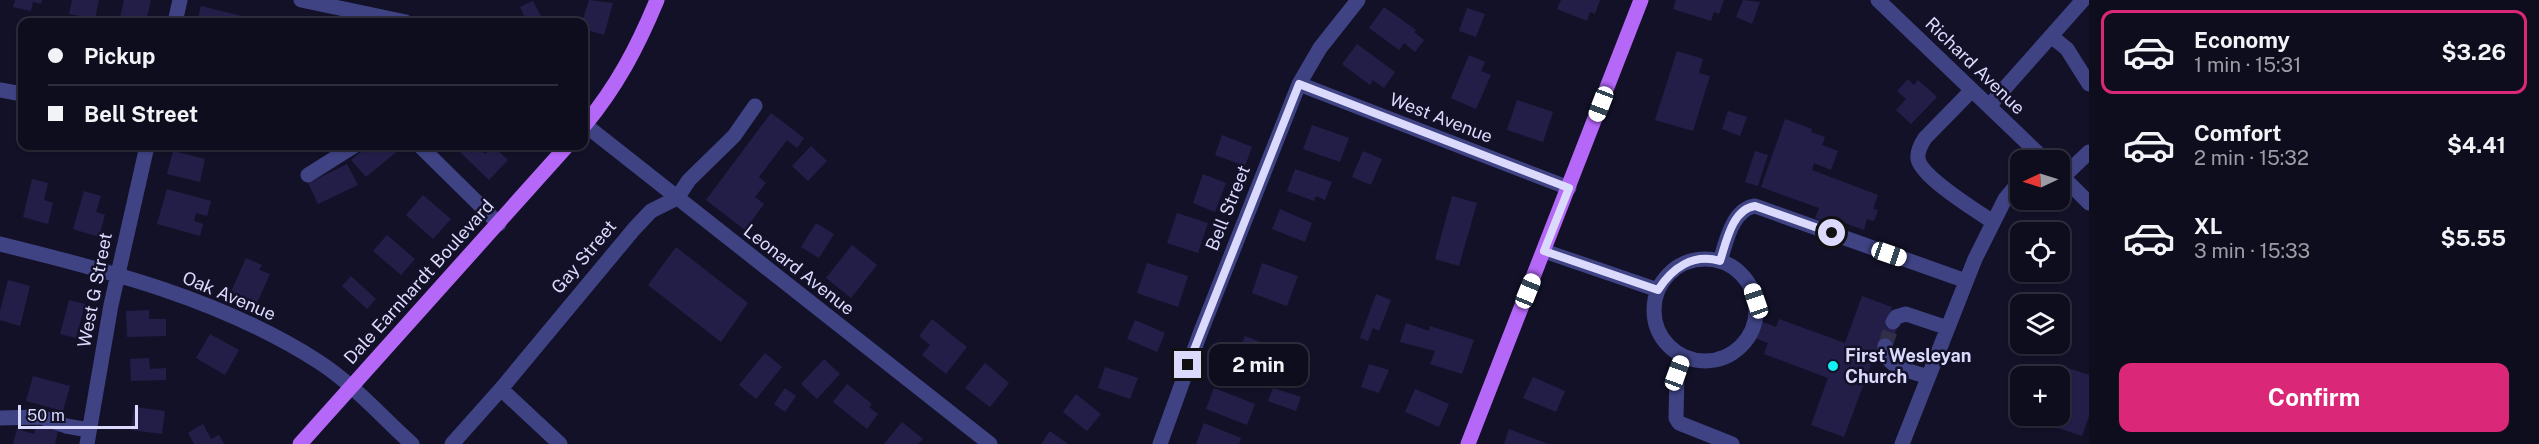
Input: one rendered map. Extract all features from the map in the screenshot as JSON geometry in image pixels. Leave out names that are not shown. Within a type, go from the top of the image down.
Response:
[{"type":"main road","points":[[588,120],[606,99],[637,48],[657,0]]},
{"type":"main road","points":[[1468,444],[1641,0]]},
{"type":"main road","name":"Dale Earnhardt Boulevard","points":[[300,444],[564,150]]},
{"type":"street","points":[[176,18],[180,0]]},
{"type":"street","points":[[302,0],[376,12],[394,18]]},
{"type":"street","name":"Bell Street","points":[[1160,444],[1201,331],[1299,84],[1320,48],[1358,0]]},
{"type":"street","name":"Richard Avenue","points":[[1878,0],[2032,150]]},
{"type":"street","points":[[1989,106],[2083,0]]},
{"type":"street","points":[[2051,36],[2067,49],[2089,84]]},
{"type":"street","name":"West Avenue","points":[[1299,84],[1569,188]]},
{"type":"street","points":[[0,90],[18,93]]},
{"type":"street","points":[[1972,90],[1920,145],[1918,159],[1921,166],[1938,184],[1994,222]]},
{"type":"street","name":"Gay Street","points":[[452,444],[501,389],[634,229],[651,211],[677,198],[689,180],[734,136],[755,106]]},
{"type":"street","name":"Leonard Avenue","points":[[588,128],[990,444]]},
{"type":"street","name":"West G Street","points":[[88,437],[117,275],[146,150]]},
{"type":"street","points":[[308,174],[347,150]]},
{"type":"street","points":[[424,150],[499,224]]},
{"type":"street","points":[[2070,168],[2089,152]]},
{"type":"street","points":[[2070,185],[2089,203]]},
{"type":"street","points":[[1902,444],[1966,281],[2010,193]]},
{"type":"street","points":[[1720,261],[1737,217],[1744,209],[1755,206],[1966,281]]},
{"type":"street","name":"Oak Avenue","points":[[0,244],[117,275],[216,309],[272,336],[321,363],[412,444]]},
{"type":"street","points":[[1544,251],[1658,290]]},
{"type":"street","points":[[1695,260],[1720,261],[1741,273],[1751,286],[1756,301],[1756,318],[1751,334],[1741,347],[1730,355],[1703,362],[1683,356],[1666,343],[1654,318],[1654,304],[1658,290],[1667,276],[1680,266],[1695,260]]},
{"type":"street","points":[[1893,322],[1896,317],[1906,314],[1948,328]]},
{"type":"street","points":[[1885,346],[1886,356],[1890,362],[1928,377]]},
{"type":"street","points":[[1683,356],[1677,373],[1676,418],[1679,423],[1732,444]]},
{"type":"street","points":[[501,389],[560,444]]},
{"type":"street","points":[[0,418],[41,417],[88,437]]},
{"type":"building","points":[[15,0],[42,0],[41,4],[33,2],[31,11],[13,7]]},
{"type":"building","points":[[72,0],[99,0],[95,18],[69,14]]},
{"type":"building","points":[[124,0],[151,0],[147,18],[120,18]]},
{"type":"building","points":[[589,0],[613,3],[604,35],[588,30],[588,18],[583,18]]},
{"type":"building","points":[[1561,0],[1600,0],[1595,14],[1590,12],[1587,21],[1557,9]]},
{"type":"building","points":[[1676,0],[1724,0],[1719,14],[1714,12],[1711,21],[1673,9]]},
{"type":"building","points":[[1743,0],[1760,2],[1752,24],[1736,17]]},
{"type":"building","points":[[533,1],[542,18],[525,18],[520,7]]},
{"type":"building","points":[[201,6],[246,17],[246,18],[198,18]]},
{"type":"building","points":[[1384,7],[1416,30],[1414,32],[1424,40],[1415,52],[1404,43],[1399,50],[1369,28]]},
{"type":"building","points":[[1467,8],[1485,14],[1476,37],[1459,31]]},
{"type":"building","points":[[1357,44],[1395,72],[1384,88],[1373,80],[1370,85],[1342,64]]},
{"type":"building","points":[[1677,51],[1703,59],[1699,73],[1710,76],[1693,131],[1655,120]]},
{"type":"building","points":[[1469,55],[1485,62],[1481,71],[1491,75],[1476,109],[1451,98]]},
{"type":"building","points":[[1908,79],[1914,85],[1918,80],[1937,97],[1911,124],[1896,110],[1906,99],[1897,91]]},
{"type":"building","points":[[1517,100],[1553,112],[1543,142],[1507,130]]},
{"type":"building","points":[[1728,111],[1747,117],[1740,136],[1722,129]]},
{"type":"building","points":[[771,113],[804,138],[797,148],[787,140],[759,177],[766,183],[755,197],[764,204],[745,230],[706,200]]},
{"type":"building","points":[[1785,119],[1812,129],[1811,132],[1825,137],[1822,145],[1838,151],[1831,170],[1814,163],[1812,170],[1878,195],[1873,209],[1878,210],[1874,221],[1867,219],[1864,230],[1831,218],[1829,224],[1815,218],[1819,208],[1761,187]]},
{"type":"building","points":[[1312,125],[1349,138],[1340,162],[1303,149]]},
{"type":"building","points":[[1222,135],[1252,147],[1245,166],[1215,155]]},
{"type":"building","points":[[811,146],[827,161],[808,181],[792,166]]},
{"type":"building","points":[[363,150],[399,150],[366,177],[351,160]]},
{"type":"building","points":[[480,150],[485,154],[489,150],[497,150],[508,160],[489,180],[460,152]]},
{"type":"building","points":[[173,151],[205,159],[200,182],[167,174]]},
{"type":"building","points":[[1363,151],[1382,159],[1371,185],[1352,177]]},
{"type":"building","points":[[1755,151],[1768,155],[1758,186],[1745,182]]},
{"type":"building","points":[[347,164],[358,185],[318,204],[308,183]]},
{"type":"building","points":[[1295,169],[1332,182],[1325,200],[1316,196],[1314,201],[1287,191]]},
{"type":"building","points":[[1203,174],[1226,183],[1215,212],[1193,203]]},
{"type":"building","points":[[32,179],[48,183],[44,200],[53,203],[48,224],[23,217]]},
{"type":"building","points":[[167,189],[211,201],[207,216],[196,213],[194,221],[203,224],[200,236],[157,224]]},
{"type":"building","points":[[84,191],[101,196],[96,212],[105,215],[99,237],[73,229]]},
{"type":"building","points":[[423,195],[451,219],[433,239],[406,215]]},
{"type":"building","points":[[1452,196],[1477,203],[1459,266],[1435,259]]},
{"type":"building","points":[[1280,209],[1312,223],[1305,242],[1272,229]]},
{"type":"building","points":[[1177,213],[1208,223],[1198,253],[1167,243]]},
{"type":"building","points":[[816,223],[834,234],[819,258],[801,247]]},
{"type":"building","points":[[387,235],[415,259],[401,275],[373,251]]},
{"type":"building","points":[[852,245],[877,265],[851,298],[826,278]]},
{"type":"building","points":[[676,247],[748,303],[721,342],[648,285]]},
{"type":"building","points":[[246,258],[262,265],[259,270],[270,274],[256,305],[230,294]]},
{"type":"building","points":[[1147,263],[1188,276],[1178,307],[1137,293]]},
{"type":"building","points":[[1262,263],[1298,276],[1287,306],[1252,293]]},
{"type":"building","points":[[351,276],[376,299],[367,309],[342,286]]},
{"type":"building","points":[[8,280],[30,286],[20,326],[0,320]]},
{"type":"building","points":[[1376,294],[1391,300],[1379,331],[1373,328],[1368,341],[1360,338]]},
{"type":"building","name":"First Wesleyan Church","points":[[1862,296],[1892,307],[1887,321],[1898,326],[1890,347],[1879,343],[1844,437],[1811,425],[1828,378],[1764,354],[1768,343],[1744,334],[1750,317],[1776,327],[1779,319],[1845,343]]},
{"type":"building","points":[[69,300],[85,304],[76,338],[60,334]]},
{"type":"building","points":[[149,310],[149,319],[166,319],[166,336],[127,337],[126,311]]},
{"type":"building","points":[[932,319],[967,347],[946,374],[922,355],[930,345],[919,336]]},
{"type":"building","points":[[1135,320],[1165,333],[1157,352],[1127,339]]},
{"type":"building","points":[[1406,323],[1429,331],[1430,326],[1474,340],[1462,374],[1430,364],[1435,351],[1400,342]]},
{"type":"building","points":[[210,334],[239,350],[225,375],[196,358]]},
{"type":"building","points":[[1245,336],[1274,347],[1263,376],[1234,365]]},
{"type":"building","points":[[765,353],[782,367],[756,399],[739,385]]},
{"type":"building","points":[[149,358],[150,369],[166,368],[166,380],[131,381],[130,359]]},
{"type":"building","points":[[824,359],[840,374],[817,399],[801,384]]},
{"type":"building","points":[[985,363],[1009,383],[990,407],[965,388]]},
{"type":"building","points":[[1369,364],[1389,370],[1379,393],[1361,387]]},
{"type":"building","points":[[1105,367],[1138,378],[1130,399],[1098,388]]},
{"type":"building","points":[[2070,369],[2089,375],[2089,416],[2082,436],[2052,426],[2070,426]]},
{"type":"building","points":[[33,376],[70,386],[63,411],[26,401]]},
{"type":"building","points":[[1533,377],[1565,391],[1556,412],[1523,398]]},
{"type":"building","points":[[847,384],[872,404],[869,407],[878,414],[867,429],[833,402]]},
{"type":"building","points":[[785,388],[796,396],[785,412],[774,404]]},
{"type":"building","points":[[1214,388],[1255,404],[1247,425],[1206,409]]},
{"type":"building","points":[[1273,388],[1301,397],[1296,411],[1268,401]]},
{"type":"building","points":[[1415,389],[1449,404],[1439,427],[1405,412]]},
{"type":"building","points":[[1076,394],[1101,414],[1087,431],[1063,412]]},
{"type":"building","points":[[134,407],[165,411],[162,434],[131,430]]},
{"type":"building","points":[[902,422],[923,439],[918,444],[884,444]]},
{"type":"building","points":[[1204,423],[1241,438],[1239,444],[1196,444]]},
{"type":"building","points":[[203,424],[211,439],[219,435],[224,444],[194,444],[188,433]]},
{"type":"building","points":[[36,425],[58,430],[55,444],[13,444],[17,429],[34,434]]},
{"type":"building","points":[[1509,429],[1548,444],[1504,444]]},
{"type":"building","points":[[1050,431],[1068,444],[1041,444]]},
{"type":"tunnel","points":[[1885,346],[1893,322]]},
{"type":"place","name":"First Wesleyan Church","points":[[1833,366]]},
{"type":"route","points":[[1188,365],[1299,84],[1569,188],[1544,251],[1658,290],[1667,276],[1680,266],[1695,260],[1720,261],[1737,217],[1749,207],[1755,206],[1832,233]]}]
